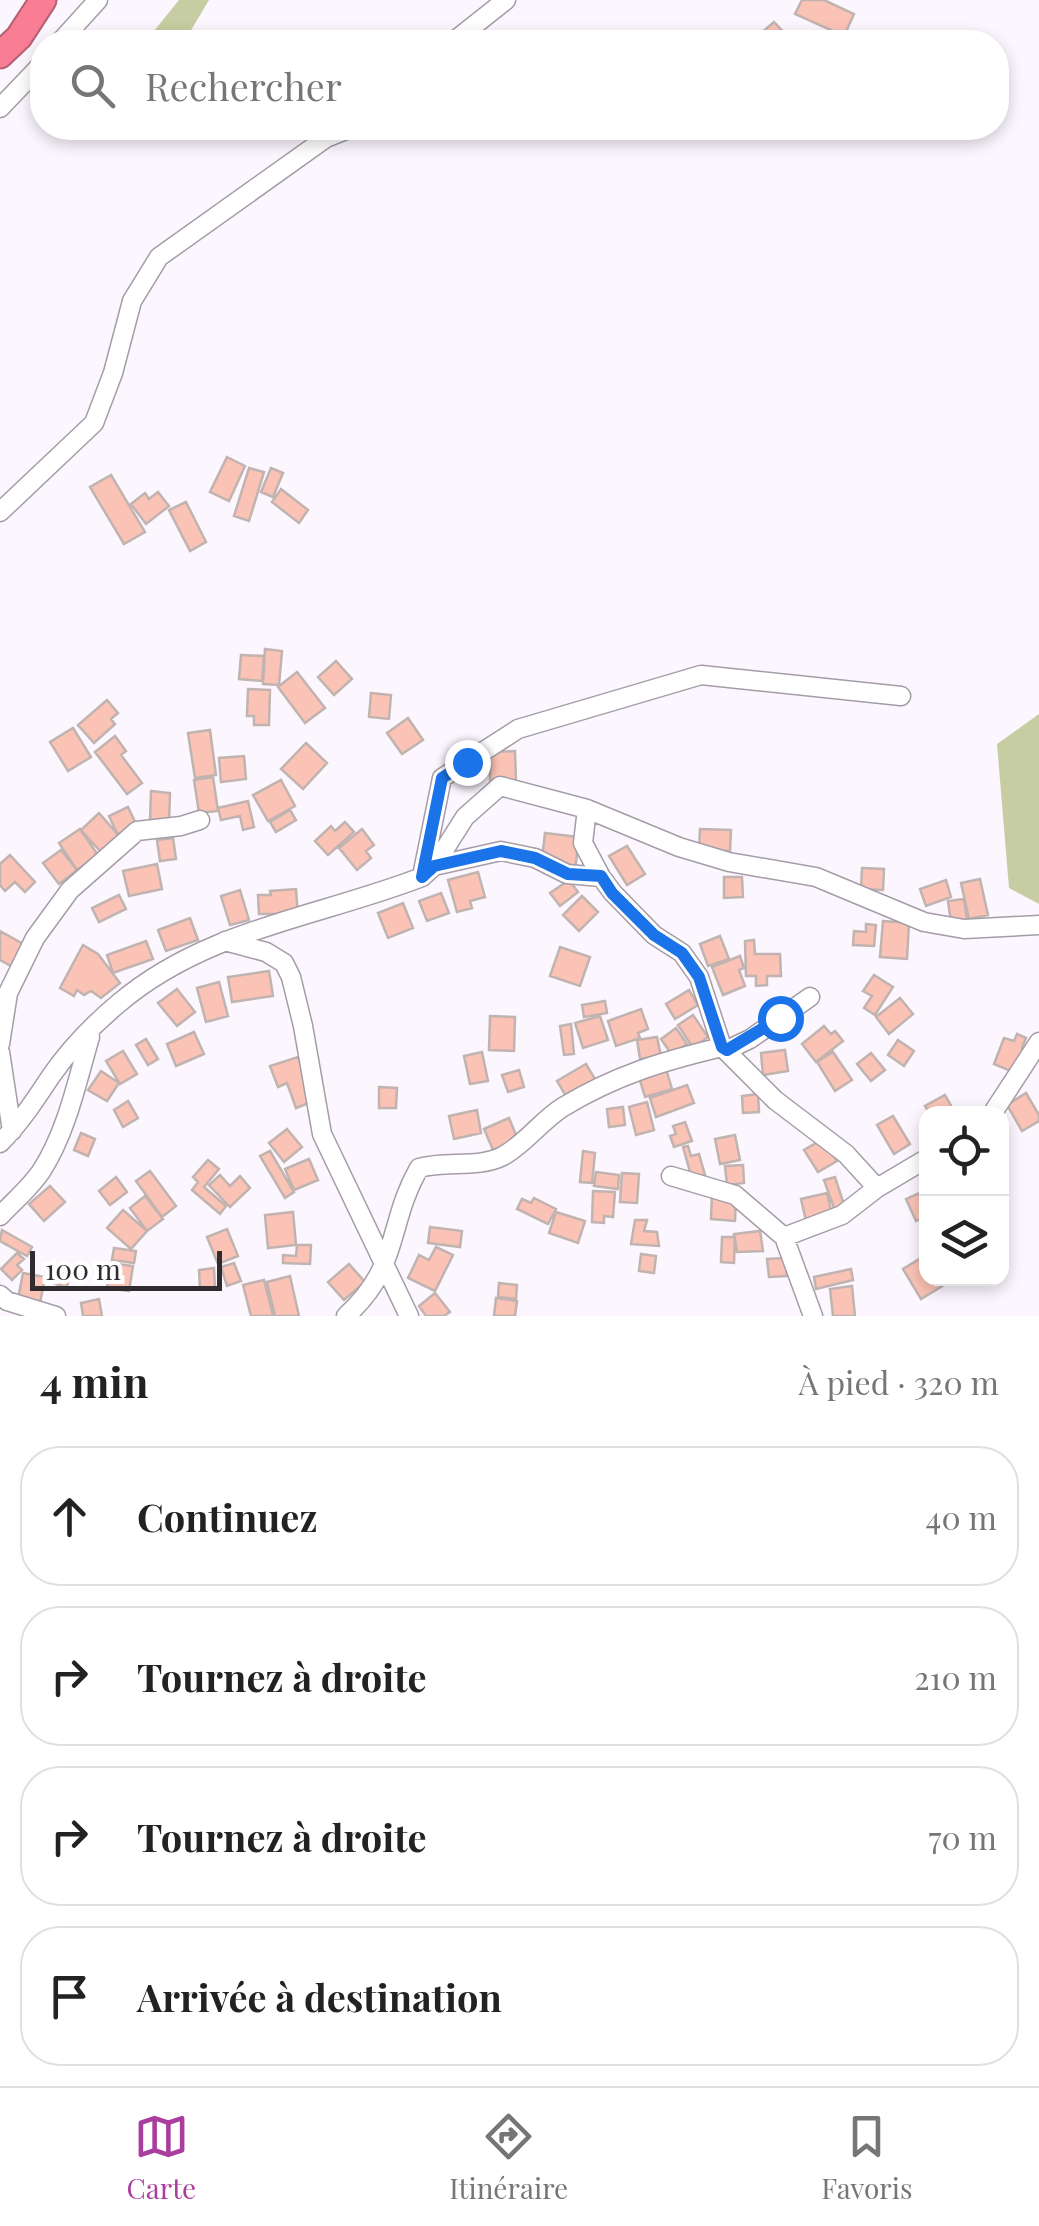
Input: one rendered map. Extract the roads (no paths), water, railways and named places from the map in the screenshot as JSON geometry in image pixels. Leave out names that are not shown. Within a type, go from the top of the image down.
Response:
[{"type":"highway","points":[[0,55],[44,0]]},
{"type":"street","points":[[71,30],[98,0]]},
{"type":"street","points":[[468,30],[506,0]]},
{"type":"street","points":[[0,108],[30,77]]},
{"type":"street","points":[[0,512],[94,423],[113,373],[132,301],[159,257],[323,140]]},
{"type":"street","points":[[428,872],[442,778],[518,729],[701,675],[901,696]]},
{"type":"street","points":[[428,872],[465,816],[500,786],[587,808],[679,847],[729,862],[816,877],[924,922],[964,929],[1039,925]]},
{"type":"street","points":[[587,808],[584,842],[601,876],[612,893],[654,935],[682,953],[699,977],[722,1047],[775,1100],[846,1154],[877,1188]]},
{"type":"street","points":[[0,1044],[8,993],[35,938],[70,890],[137,832],[200,820]]},
{"type":"street","points":[[6,1137],[53,1073],[93,1029],[180,960],[225,940],[501,851],[535,858],[568,874],[601,876]]},
{"type":"street","points":[[225,940],[266,952],[284,962],[304,1026],[322,1134],[409,1316]]},
{"type":"street","points":[[346,1316],[368,1296],[385,1268],[419,1168],[503,1156],[560,1108],[649,1064],[722,1047],[727,1050],[750,1039],[810,997]]},
{"type":"street","points":[[0,1216],[40,1174],[50,1157],[93,1029]]},
{"type":"street","points":[[997,1106],[1039,1042]]},
{"type":"street","points":[[0,1052],[6,1137]]},
{"type":"street","points":[[784,1237],[842,1215],[919,1163]]},
{"type":"street","points":[[671,1176],[735,1195],[784,1237],[813,1316]]},
{"type":"street","points":[[0,1296],[56,1316]]}]
